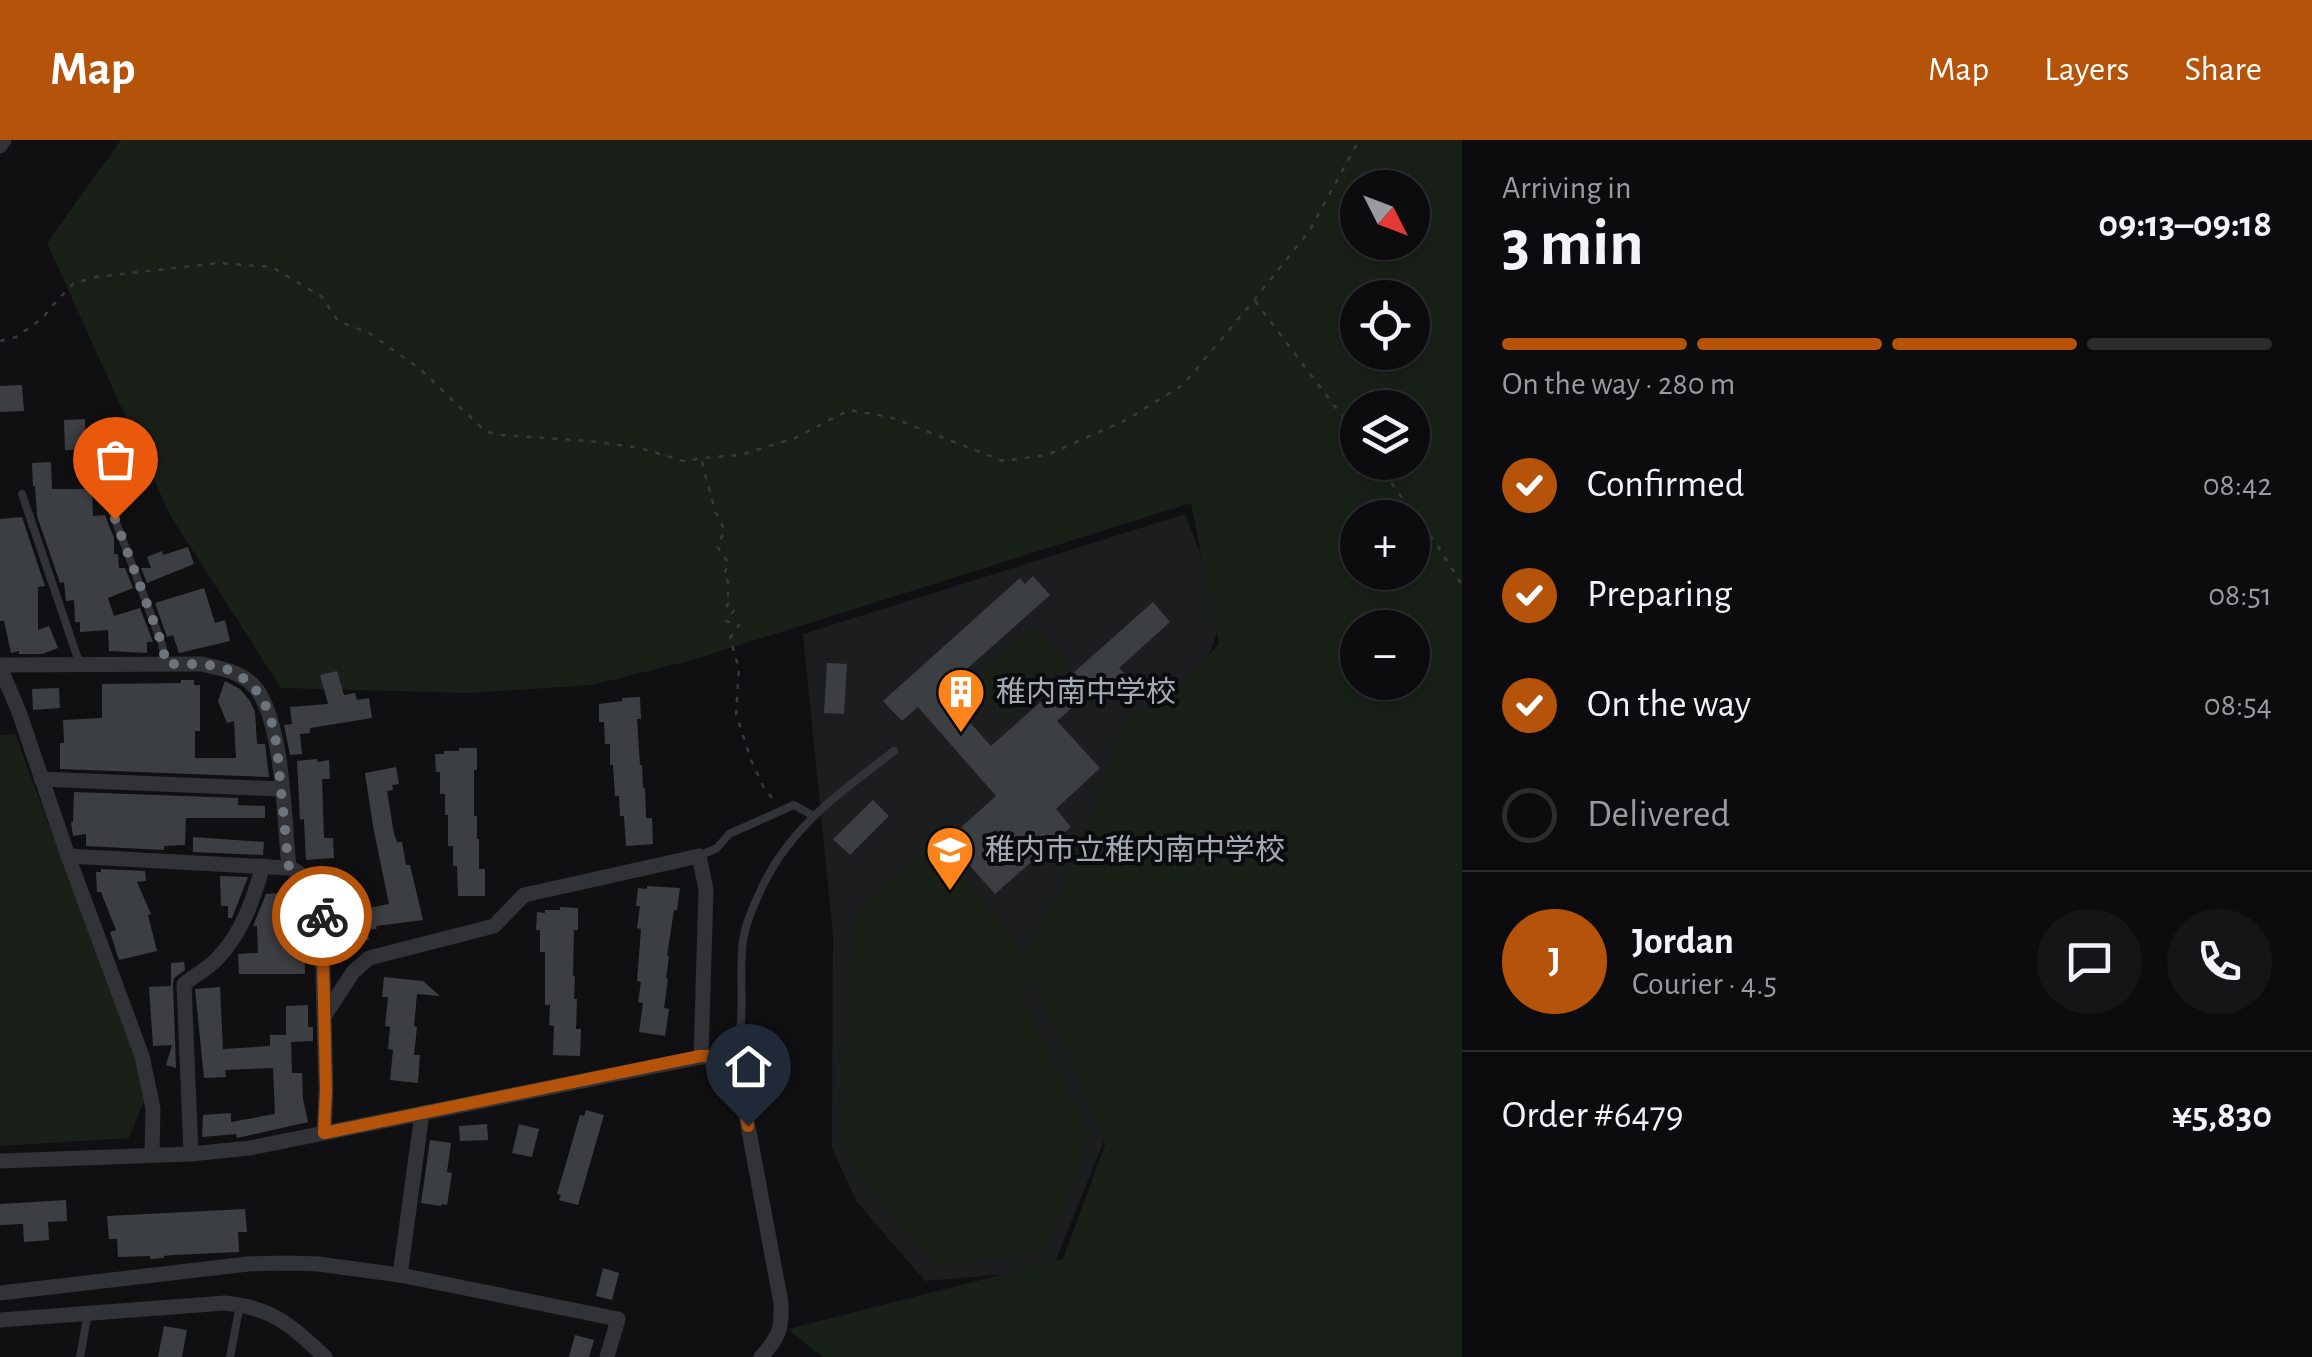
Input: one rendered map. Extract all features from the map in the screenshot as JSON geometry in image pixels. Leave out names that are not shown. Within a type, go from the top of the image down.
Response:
[{"type":"street","points":[[152,1154],[154,1108],[142,1056],[0,666],[202,664],[231,670],[251,683],[262,697],[276,733],[289,868]]},
{"type":"street","points":[[41,779],[281,790]]},
{"type":"street","points":[[68,856],[289,868],[314,889],[321,901],[324,1133]]},
{"type":"street","points":[[325,1015],[353,972],[369,958],[494,926],[524,894],[698,856],[706,889],[700,1056]]},
{"type":"street","points":[[191,1154],[184,984],[216,961],[240,931],[263,866]]},
{"type":"street","points":[[0,1161],[250,1148],[700,1056],[735,1056],[781,1302],[782,1322],[777,1339],[761,1357]]},
{"type":"street","points":[[400,1275],[422,1113]]},
{"type":"street","points":[[0,1293],[248,1264],[318,1264],[400,1275],[618,1319],[606,1357]]},
{"type":"street","points":[[0,1320],[224,1302],[274,1315],[325,1357]]},
{"type":"lane","points":[[91,456],[162,644],[166,664]]},
{"type":"lane","points":[[22,494],[80,664]]},
{"type":"lane","points":[[735,1056],[742,1034],[743,939],[765,879],[788,842],[812,815],[894,751]]},
{"type":"lane","points":[[698,856],[717,848],[729,834],[794,806],[812,815]]},
{"type":"lane","points":[[230,1357],[240,1304]]},
{"type":"lane","points":[[80,1357],[88,1313]]},
{"type":"path","points":[[0,341],[16,338],[43,318],[74,283],[96,277],[219,264],[272,268],[322,297],[338,321],[369,333],[420,369],[486,432],[640,448],[687,462],[740,455],[795,438],[849,410],[890,416],[1002,461],[1046,456],[1126,420],[1183,386],[1310,230],[1359,140]]},
{"type":"path","points":[[1254,300],[1340,413]]},
{"type":"path","points":[[701,458],[724,532],[717,546],[730,564],[723,575],[732,599],[727,606],[735,609],[726,621],[739,625],[730,638],[738,670],[736,714],[764,788],[783,810]]},
{"type":"path","points":[[1389,480],[1440,548],[1462,586]]},
{"type":"shaded area","points":[[121,140],[1462,140],[1462,1357],[822,1357],[788,1329],[1063,1259],[1105,1145],[1030,969],[1025,1003],[1090,1135],[1046,1253],[936,1266],[862,1181],[839,1136],[854,915],[935,840],[1025,953],[1061,890],[1127,718],[1179,687],[1219,644],[1191,503],[692,660],[592,685],[469,693],[281,688],[170,515],[47,243]]},
{"type":"shaded area","name":"稚内市立稚内南中学校","points":[[1185,514],[1223,614],[1194,700],[1105,1138],[1052,1270],[925,1281],[857,1202],[832,1148],[833,936],[803,634]]},
{"type":"shaded area","points":[[1034,625],[1069,663],[1005,721],[970,682]]},
{"type":"shaded area","points":[[15,734],[148,1091],[129,1138],[0,1146],[0,735]]},
{"type":"building","points":[[22,385],[24,411],[0,412],[0,386]]},
{"type":"building","points":[[85,419],[86,449],[65,450],[64,420]]},
{"type":"building","points":[[51,462],[52,489],[92,489],[93,516],[105,515],[119,568],[125,568],[133,588],[108,598],[114,616],[140,608],[153,642],[147,642],[147,653],[109,651],[108,630],[80,632],[80,622],[75,622],[74,600],[66,601],[64,582],[60,583],[37,516],[32,463]]},
{"type":"building","points":[[22,517],[45,586],[38,587],[38,630],[49,626],[58,648],[42,654],[11,653],[4,621],[0,621],[0,519]]},
{"type":"building","points":[[188,547],[194,564],[147,583],[141,568],[151,568],[147,557]]},
{"type":"building","name":"稚内南中学校","points":[[1033,576],[1050,595],[942,691],[991,746],[1153,602],[1170,622],[1119,668],[1127,676],[1102,698],[1094,688],[1057,721],[1100,768],[1056,809],[1071,827],[995,894],[947,840],[996,796],[918,707],[902,721],[883,701],[1020,578],[1025,584]]},
{"type":"building","points":[[204,588],[215,623],[225,620],[230,641],[179,653],[173,635],[167,637],[155,603]]},
{"type":"building","points":[[827,663],[847,664],[844,714],[824,713]]},
{"type":"building","points":[[337,671],[344,695],[355,693],[357,700],[369,698],[372,718],[310,728],[310,733],[300,734],[302,754],[290,755],[284,725],[292,724],[290,707],[328,704],[320,675]]},
{"type":"building","points":[[194,680],[194,685],[200,685],[200,731],[195,731],[195,758],[236,758],[234,721],[227,723],[218,701],[225,681],[240,689],[250,701],[255,712],[257,744],[265,744],[269,777],[60,769],[63,720],[102,718],[102,684]]},
{"type":"building","points":[[59,688],[60,708],[33,710],[32,689]]},
{"type":"building","points":[[640,697],[640,765],[646,818],[652,818],[653,844],[626,846],[624,816],[620,816],[619,796],[615,796],[610,744],[605,744],[599,704]]},
{"type":"building","points":[[477,748],[474,816],[479,869],[485,869],[485,896],[458,896],[453,846],[448,846],[448,815],[445,794],[440,794],[435,754]]},
{"type":"building","points":[[329,760],[330,779],[322,779],[324,838],[333,838],[334,858],[306,860],[297,761]]},
{"type":"building","points":[[396,767],[399,784],[387,791],[394,834],[397,842],[402,842],[406,865],[410,865],[423,920],[376,926],[377,929],[367,930],[369,940],[356,942],[353,911],[389,904],[365,773]]},
{"type":"building","points":[[74,792],[238,798],[238,805],[265,806],[265,818],[186,818],[185,845],[164,846],[164,850],[86,846],[86,834],[73,836]]},
{"type":"building","points":[[873,800],[889,816],[850,855],[833,839]]},
{"type":"building","points":[[193,837],[264,842],[263,855],[193,852]]},
{"type":"building","points":[[145,871],[146,881],[137,882],[151,914],[148,915],[157,951],[119,960],[110,932],[116,930],[101,892],[97,892],[96,872]]},
{"type":"building","points":[[220,876],[248,877],[232,918],[228,918],[228,906],[221,906]]},
{"type":"building","points":[[638,888],[680,888],[667,956],[664,1008],[669,1009],[665,1036],[639,1032],[643,1003],[638,1002],[641,929],[637,928],[640,906],[636,906]]},
{"type":"building","points":[[297,889],[300,927],[310,927],[310,944],[304,944],[305,974],[239,974],[238,954],[258,953],[257,926],[253,926],[266,894]]},
{"type":"building","points":[[578,908],[573,976],[576,1029],[581,1029],[580,1056],[553,1055],[554,1026],[549,1025],[550,1005],[545,1005],[545,952],[540,952],[537,912]]},
{"type":"building","points":[[184,962],[185,970],[174,978],[173,984],[176,1068],[166,1065],[172,1045],[153,1046],[149,987],[171,986],[171,963]]},
{"type":"building","points":[[384,977],[423,981],[440,996],[417,994],[414,1055],[420,1055],[418,1083],[390,1080],[393,1050],[388,1049],[390,1027],[385,1026],[388,997],[382,997]]},
{"type":"building","points":[[220,987],[223,1049],[270,1046],[270,1035],[286,1035],[286,1006],[308,1005],[308,1027],[313,1027],[313,1041],[291,1042],[292,1073],[302,1073],[308,1122],[237,1138],[236,1134],[202,1137],[203,1115],[231,1113],[231,1122],[275,1114],[273,1068],[225,1070],[226,1077],[204,1078],[195,989]]},
{"type":"building","points":[[586,1110],[604,1115],[578,1205],[559,1200],[561,1195],[557,1194],[580,1115],[584,1116]]},
{"type":"building","points":[[487,1124],[488,1140],[460,1141],[459,1126]]},
{"type":"building","points":[[519,1124],[539,1129],[532,1157],[512,1153]]},
{"type":"building","points":[[430,1140],[451,1143],[447,1205],[421,1203]]},
{"type":"building","points":[[66,1200],[67,1221],[48,1222],[49,1240],[24,1242],[23,1224],[0,1225],[0,1204]]},
{"type":"building","points":[[245,1209],[247,1232],[238,1232],[239,1252],[150,1259],[118,1257],[117,1239],[109,1239],[107,1216]]},
{"type":"building","points":[[603,1268],[619,1273],[612,1300],[596,1296]]},
{"type":"building","points":[[164,1326],[187,1330],[182,1357],[158,1357]]},
{"type":"building","points":[[575,1335],[594,1340],[589,1357],[569,1357]]},
{"type":"way so far","points":[[115,519],[166,664],[202,664],[231,670],[251,683],[262,697],[276,733],[289,868],[314,889],[321,901],[322,916]]},
{"type":"place","name":"稚内南中学校","points":[[961,734]]},
{"type":"place","name":"稚内市立稚内南中学校","points":[[950,892]]},
{"type":"route","points":[[322,916],[324,1133],[700,1056],[735,1056],[748,1126]]}]
